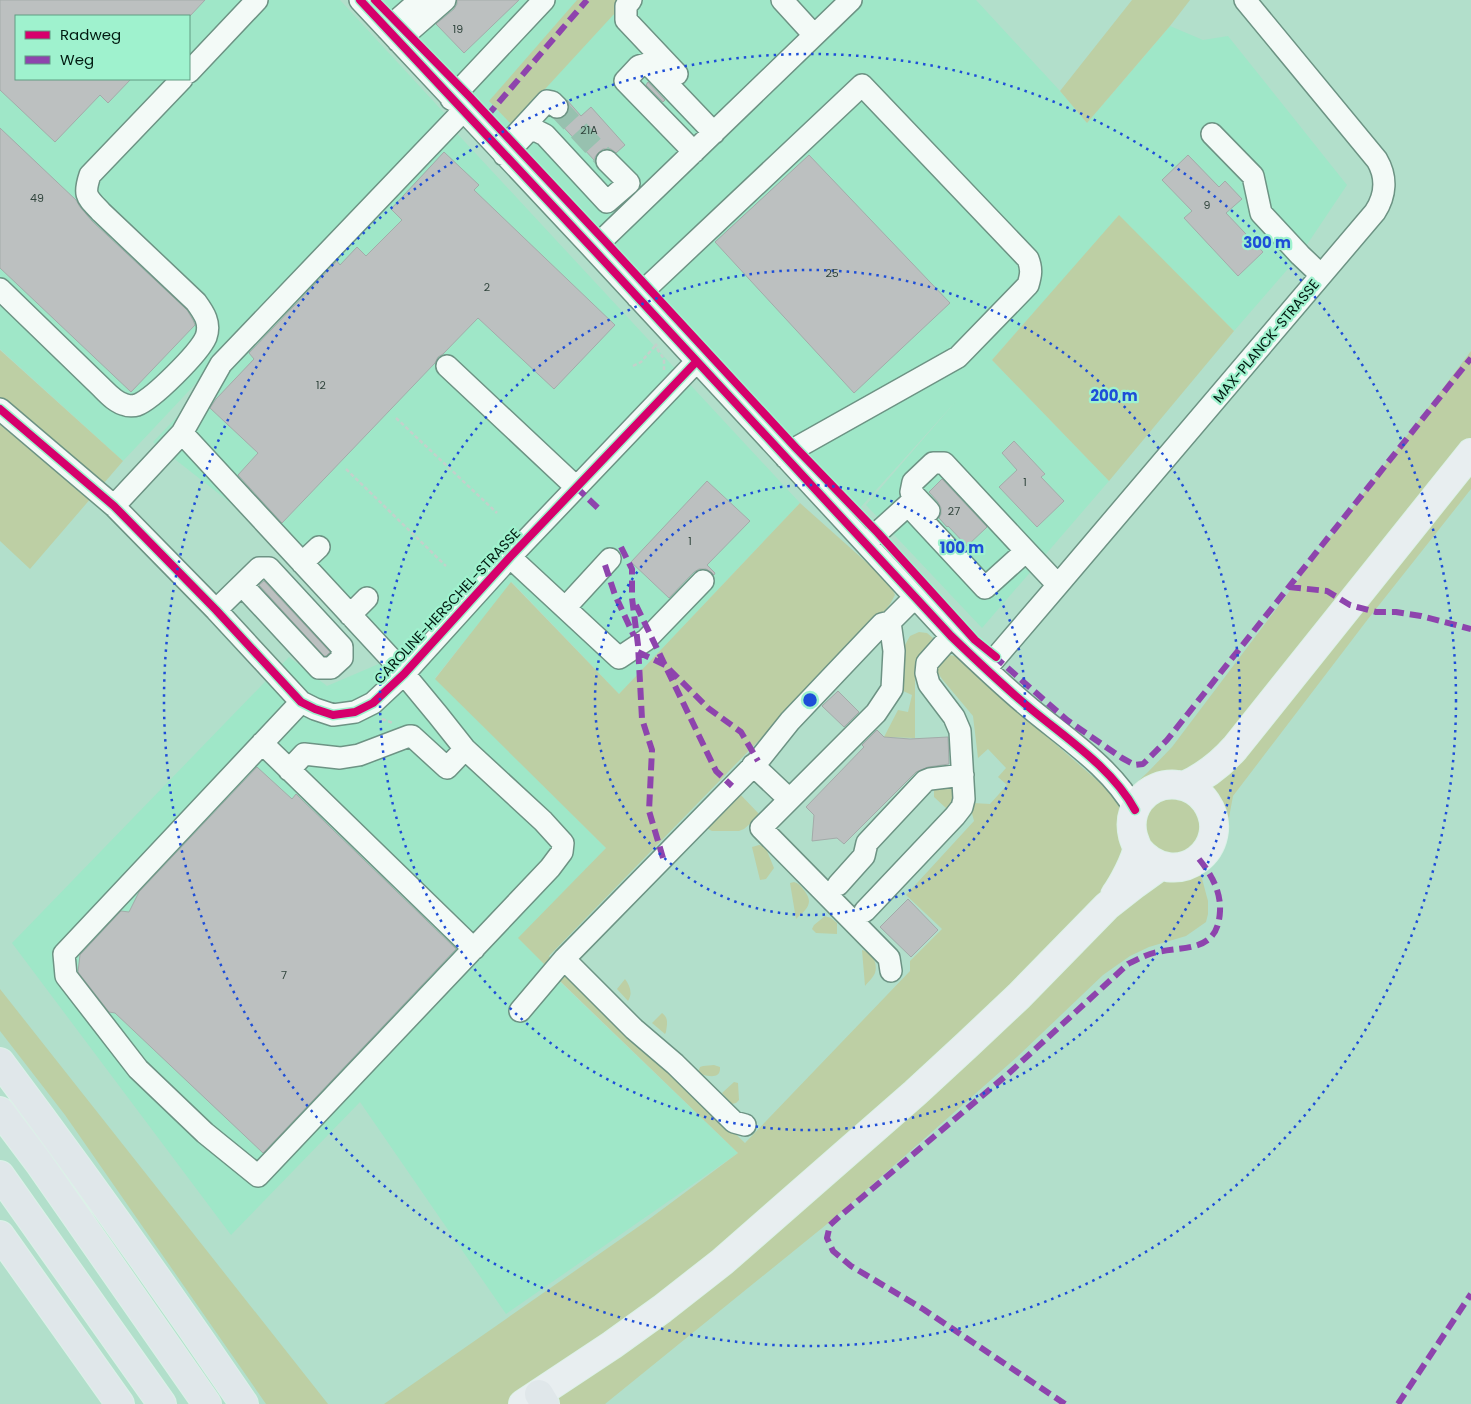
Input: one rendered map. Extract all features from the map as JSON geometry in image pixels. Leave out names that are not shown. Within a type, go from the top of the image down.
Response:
[{"type":"highway","points":[[0,1062],[157,1277],[244,1404]]},
{"type":"highway","points":[[0,1111],[39,1163],[207,1404]]},
{"type":"highway","points":[[0,1174],[162,1404]]},
{"type":"highway","points":[[0,1235],[120,1404]]},
{"type":"main road","points":[[1184,786],[1213,770],[1235,748],[1471,453]]},
{"type":"main road","points":[[1210,807],[1219,775],[1235,748]]},
{"type":"main road","points":[[1169,785],[1184,786],[1203,798],[1210,807],[1214,818],[1212,841],[1206,851],[1190,864],[1170,868],[1160,866],[1151,862],[1137,848],[1131,829],[1134,810],[1146,794],[1155,789],[1169,785]]},
{"type":"main road","points":[[1107,906],[1127,875],[1137,848]]},
{"type":"main road","points":[[535,1401],[662,1309],[722,1262],[914,1094],[967,1045],[1032,983],[1107,906],[1160,866]]},
{"type":"street","points":[[190,71],[257,0]]},
{"type":"street","points":[[360,0],[637,297],[662,339],[696,362],[952,636],[1012,694],[1101,767],[1121,788],[1134,810]]},
{"type":"street","points":[[392,35],[420,0]]},
{"type":"street","points":[[392,35],[445,0]]},
{"type":"street","points":[[114,506],[182,433],[221,364],[457,105],[544,0]]},
{"type":"street","points":[[632,0],[626,6],[626,20],[708,139]]},
{"type":"street","points":[[782,0],[814,35]]},
{"type":"street","points":[[593,249],[851,0]]},
{"type":"street","name":"MAX-PLANCK-STRASSE","points":[[986,669],[1379,205],[1384,191],[1384,184],[1381,167],[1377,160],[1245,0]]},
{"type":"street","points":[[646,64],[708,139],[625,81],[639,66],[646,64]]},
{"type":"street","points":[[0,289],[115,400],[125,405],[137,405],[154,395],[196,354],[206,337],[208,325],[205,314],[196,302],[88,198],[86,188],[90,175],[181,80]]},
{"type":"street","points":[[637,297],[862,85],[1028,259],[1031,266],[1028,285],[958,357],[796,448],[786,458]]},
{"type":"street","points":[[548,108],[600,163],[629,183],[607,202],[545,135],[536,131],[528,130],[514,146],[502,153],[548,108]]},
{"type":"street","points":[[1212,134],[1253,176],[1261,213],[1321,275]]},
{"type":"street","name":"CAROLINE-HERSCHEL-STRASSE","points":[[0,409],[114,506],[216,610],[301,702],[334,715],[355,712],[373,703],[404,674],[510,557],[696,362]]},
{"type":"street","points":[[447,366],[576,487]]},
{"type":"street","points":[[182,433],[404,674],[465,749],[543,821],[563,843],[562,852],[550,868],[258,1176],[205,1133],[138,1069],[66,976],[64,954],[301,702]]},
{"type":"street","points":[[944,544],[949,539],[950,533],[911,492],[913,482],[933,463],[944,463],[1058,585]]},
{"type":"street","points":[[866,543],[908,505],[986,588],[1026,551]]},
{"type":"street","points":[[302,563],[319,547]]},
{"type":"street","points":[[510,557],[619,658],[646,640],[703,581]]},
{"type":"street","points":[[565,608],[610,559]]},
{"type":"street","points":[[216,610],[259,568],[269,568],[342,647],[342,658],[331,668],[319,668],[242,586]]},
{"type":"street","points":[[520,1011],[564,959],[753,765],[790,721],[882,624],[890,622],[915,597]]},
{"type":"street","points":[[350,615],[367,598]]},
{"type":"street","points":[[890,622],[894,651],[892,689],[876,713],[761,828],[889,958],[891,971]]},
{"type":"street","points":[[864,911],[962,807],[964,799],[960,731],[954,717],[930,684],[926,673],[927,663],[952,636]]},
{"type":"street","points":[[289,770],[304,754],[340,758],[359,755],[407,736],[412,736],[447,768],[465,749]]},
{"type":"street","points":[[262,744],[474,949]]},
{"type":"street","points":[[753,765],[789,799]]},
{"type":"street","points":[[1101,767],[1128,782],[1155,789]]},
{"type":"street","points":[[838,885],[864,856],[867,843],[925,781],[962,774]]},
{"type":"street","points":[[564,959],[634,1029],[675,1064],[734,1122],[744,1125]]},
{"type":"path","points":[[633,366],[641,362],[662,339]]},
{"type":"path","points":[[662,339],[663,375]]},
{"type":"path","points":[[396,418],[497,513]]},
{"type":"path","points":[[346,469],[446,566]]},
{"type":"path","points":[[373,703],[381,718],[400,726],[407,736]]},
{"type":"shaded area","points":[[0,0],[340,0],[447,116],[123,461],[0,349]]},
{"type":"shaded area","points":[[383,0],[976,0],[1087,123],[1170,26],[1203,40],[1228,36],[1347,185],[1300,255],[1234,331],[1119,216],[992,360],[1109,481],[982,628],[866,505],[957,400],[859,509],[488,115]]},
{"type":"shaded area","points":[[577,0],[627,0],[512,125],[489,101]]},
{"type":"shaded area","points":[[1132,0],[1190,0],[1087,123],[1060,91]]},
{"type":"shaded area","points":[[452,128],[800,503],[619,694],[512,582],[435,678],[606,848],[519,938],[546,965],[549,956],[567,974],[560,982],[738,1153],[506,1314],[360,1102],[231,1235],[12,943],[289,657],[327,686],[381,663],[256,523],[153,442]]},
{"type":"shaded area","points":[[1119,215],[1234,331],[1109,481],[992,360]]},
{"type":"shaded area","points":[[0,350],[123,461],[30,569],[0,541]]},
{"type":"shaded area","points":[[1471,351],[1471,489],[1368,619],[1233,796],[1223,850],[1201,875],[1208,901],[1206,922],[1186,936],[1149,947],[1130,956],[1103,975],[1017,1057],[832,1220],[605,1404],[384,1404],[648,1220],[738,1153],[560,981],[567,974],[745,1143],[910,971],[910,961],[942,929],[906,895],[974,821],[970,806],[973,803],[990,804],[1007,785],[998,777],[1006,768],[988,749],[978,758],[973,716],[942,679],[936,670],[938,664],[949,655],[955,656],[1107,789],[1117,801],[1172,747]]},
{"type":"shaded area","points":[[800,503],[884,578],[895,595],[881,615],[549,956],[552,960],[546,966],[518,938],[606,848],[435,679],[511,582],[619,694]]},
{"type":"shaded area","points":[[919,632],[927,633],[933,638],[915,661],[915,738],[884,737],[898,710],[908,712],[912,695],[903,691],[905,645],[910,636]]},
{"type":"shaded area","points":[[957,787],[957,808],[947,809],[934,797],[934,788]]},
{"type":"shaded area","points":[[737,791],[760,815],[739,831],[712,831],[708,829],[704,824]]},
{"type":"shaded area","points":[[765,846],[774,868],[766,879],[760,880],[752,847]]},
{"type":"shaded area","points":[[790,883],[799,884],[809,898],[808,906],[796,919]]},
{"type":"shaded area","points":[[825,916],[837,923],[837,934],[816,933],[812,929]]},
{"type":"shaded area","points":[[862,950],[871,956],[876,965],[874,975],[865,986]]},
{"type":"shaded area","points":[[625,979],[630,990],[628,1001],[617,989]]},
{"type":"shaded area","points":[[0,989],[328,1404],[266,1404],[65,1115],[0,1031]]},
{"type":"shaded area","points":[[662,1013],[667,1021],[665,1034],[652,1023]]},
{"type":"shaded area","points":[[714,1065],[720,1067],[720,1071],[716,1075],[707,1076],[698,1072],[700,1067]]},
{"type":"shaded area","points":[[734,1082],[738,1083],[739,1100],[732,1104],[722,1093]]},
{"type":"building","points":[[0,0],[205,0],[190,16],[15,15],[15,80],[130,80],[108,103],[100,95],[55,142],[0,90]]},
{"type":"building","points":[[457,0],[519,0],[464,53],[436,24],[454,9]]},
{"type":"building","points":[[648,82],[665,100],[663,102],[646,85]]},
{"type":"building","points":[[567,100],[581,116],[591,107],[625,145],[616,153],[611,149],[603,149],[595,157],[595,161],[556,119],[561,119],[569,111]]},
{"type":"building","points":[[0,128],[76,200],[92,221],[187,310],[193,320],[195,325],[131,392],[0,268]]},
{"type":"building","points":[[444,152],[479,185],[474,190],[615,325],[554,389],[478,318],[438,357],[435,363],[282,523],[238,475],[258,453],[210,408],[216,399],[254,359],[249,353],[337,261],[340,265],[357,247],[366,256],[402,220],[391,209]]},
{"type":"building","points":[[809,155],[950,303],[854,393],[715,242]]},
{"type":"building","points":[[1188,155],[1219,187],[1225,181],[1242,199],[1226,213],[1263,252],[1238,276],[1184,218],[1192,211],[1162,180]]},
{"type":"building","points":[[1014,441],[1045,474],[1041,477],[1064,501],[1037,527],[999,487],[1017,470],[1002,453]]},
{"type":"building","points":[[942,479],[987,527],[967,546],[939,518],[941,508],[929,492]]},
{"type":"building","points":[[707,481],[750,521],[707,565],[715,573],[714,575],[706,569],[699,569],[669,598],[631,562]]},
{"type":"building","points":[[264,581],[330,652],[326,656],[259,585]]},
{"type":"building","points":[[838,691],[859,712],[844,727],[822,706]]},
{"type":"building","points":[[877,730],[884,737],[910,739],[948,737],[949,764],[928,767],[916,772],[844,844],[837,838],[812,841],[814,815],[806,807],[864,747],[862,745]]},
{"type":"building","points":[[257,767],[292,799],[296,794],[456,949],[263,1153],[115,1013],[109,1012],[78,972],[80,955],[121,911],[129,912],[139,892]]},
{"type":"building","points":[[908,899],[938,930],[911,957],[880,927]]},
{"type":"tunnel","points":[[557,107],[607,161]]},
{"type":"marked path","points":[[487,116],[587,0]]},
{"type":"marked path","points":[[994,656],[1067,720],[1122,758],[1135,765],[1143,764],[1167,740],[1471,358]]},
{"type":"marked path","points":[[576,487],[601,511]]},
{"type":"marked path","points":[[621,547],[632,569],[632,598],[638,645],[642,719],[652,750],[649,811],[663,858]]},
{"type":"marked path","points":[[605,565],[615,595],[634,636]]},
{"type":"marked path","points":[[1289,587],[1327,591],[1350,605],[1376,612],[1396,612],[1421,616],[1471,629]]},
{"type":"marked path","points":[[636,605],[716,771],[732,786]]},
{"type":"marked path","points":[[638,652],[665,665],[708,708],[741,732],[758,761]]},
{"type":"marked path","points":[[1065,1404],[923,1309],[851,1266],[833,1251],[827,1238],[830,1225],[1008,1074],[1128,964],[1153,953],[1199,945],[1214,934],[1220,911],[1219,897],[1214,883],[1199,859]]},
{"type":"marked path","points":[[1398,1404],[1471,1294]]},
{"type":"cycle path","points":[[360,0],[951,636],[1010,691],[1101,767],[1114,781],[1135,810]]},
{"type":"cycle path","points":[[375,0],[469,96],[796,448],[878,533],[975,640],[996,657]]},
{"type":"cycle path","points":[[0,409],[114,506],[216,610],[301,702],[333,715],[355,712],[373,703],[404,674],[510,557],[696,362]]}]
